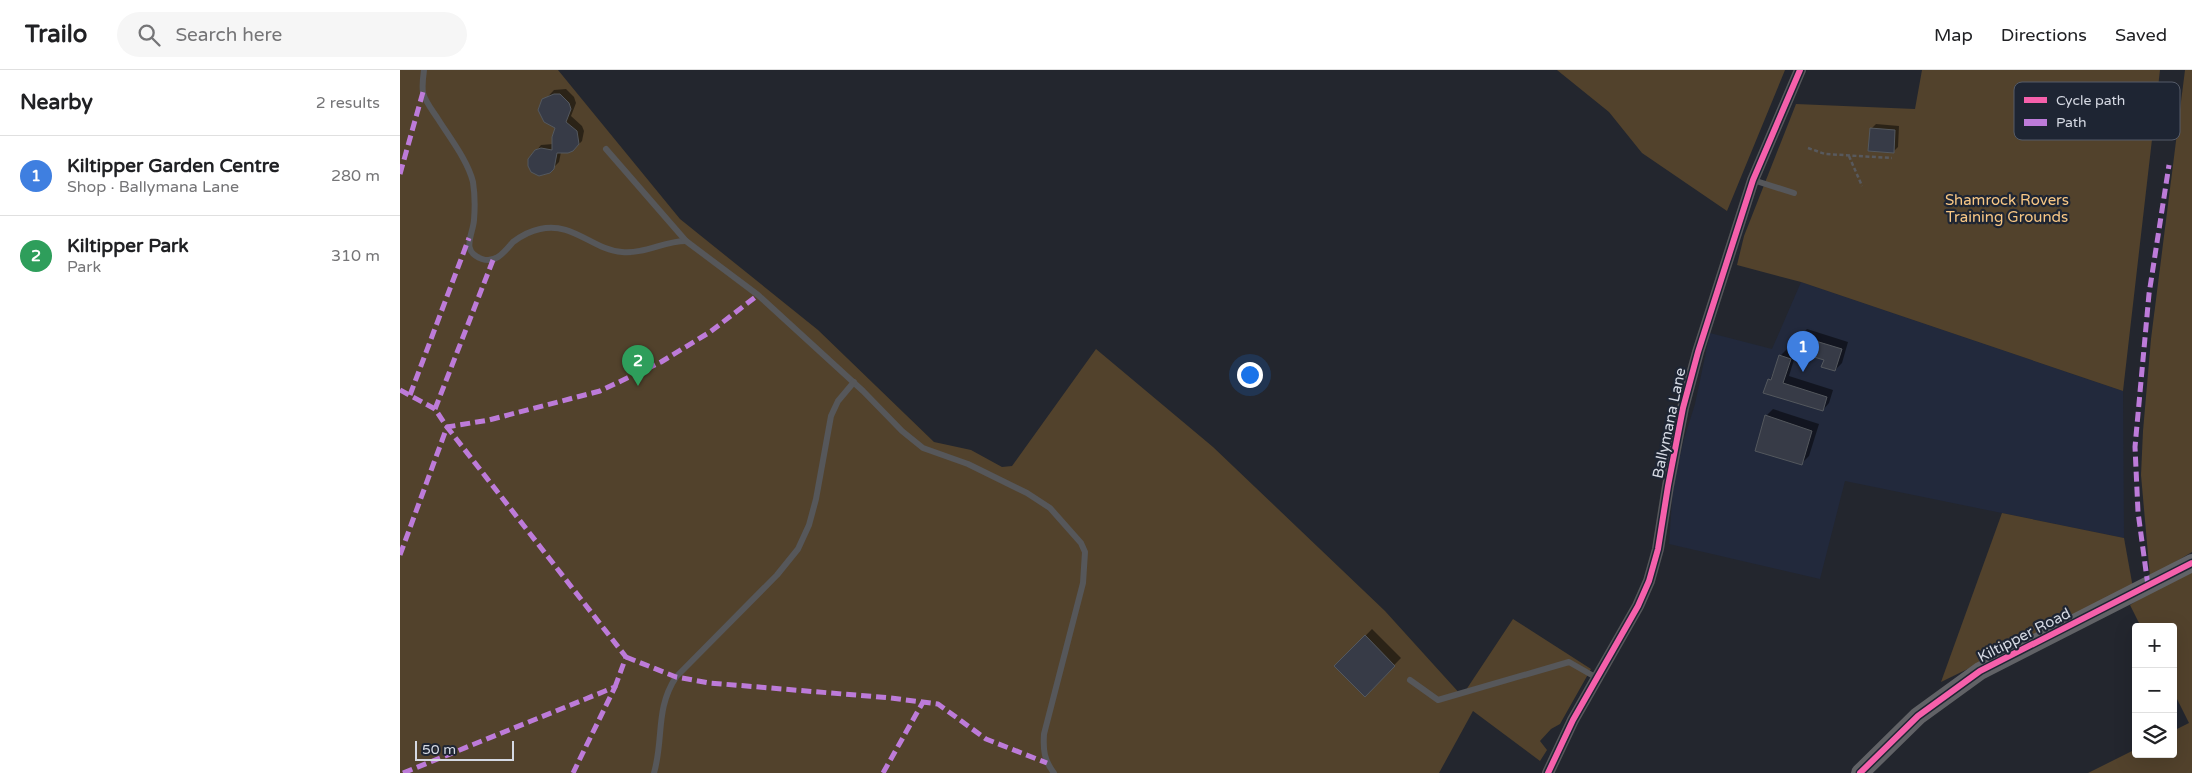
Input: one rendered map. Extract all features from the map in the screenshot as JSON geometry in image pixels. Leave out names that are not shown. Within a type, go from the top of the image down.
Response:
[{"type":"street","name":"Ballymana Lane","points":[[1548,773],[1573,720],[1638,606],[1649,581],[1658,549],[1685,399],[1700,342],[1753,180],[1800,70]]},
{"type":"street","name":"Kiltipper Road","points":[[1860,773],[1918,716],[1980,671],[2192,563]]},
{"type":"lane","points":[[424,70],[423,92],[428,104],[464,162],[472,181],[475,203],[474,224],[469,238],[470,249],[474,255],[484,260],[493,260],[504,253],[526,233],[542,228],[561,228],[577,233],[603,247],[621,252],[642,252],[675,241],[686,242]]},
{"type":"lane","points":[[606,149],[686,242],[758,295],[854,382],[902,431],[923,448],[968,464],[1027,492],[1050,508],[1081,543],[1085,552],[1083,583],[1044,734],[1043,750],[1047,763],[1054,773]]},
{"type":"lane","points":[[1753,180],[1794,193]]},
{"type":"lane","points":[[654,773],[659,752],[662,707],[668,688],[676,677],[777,574],[798,549],[809,525],[816,500],[831,416],[838,401],[854,382]]},
{"type":"lane","points":[[1410,680],[1438,700],[1569,662],[1597,678]]},
{"type":"path","points":[[1808,148],[1824,154],[1892,158]]},
{"type":"path","points":[[1849,156],[1862,186]]},
{"type":"shaded area","points":[[1801,282],[2123,391],[2124,538],[1845,481],[1820,579],[1669,544],[1673,486],[1684,439],[1695,404],[1710,333],[1772,349]]},
{"type":"green space","points":[[400,70],[558,70],[680,219],[818,330],[934,442],[971,450],[1002,467],[1012,466],[1096,349],[1213,447],[1385,611],[1462,696],[1513,619],[1591,669],[1560,724],[1551,729],[1540,741],[1547,750],[1540,761],[1473,711],[1439,773],[400,773]]},
{"type":"green space","points":[[1557,70],[1785,70],[1727,211],[1642,153],[1609,112]]},
{"type":"green space","name":"Shamrock Rovers Training Grounds","points":[[1922,70],[2160,70],[2159,82],[2014,82],[2014,140],[2152,140],[2123,391],[1801,282],[1737,265],[1744,236],[1796,104],[1915,109]]},
{"type":"green space","points":[[2185,70],[2192,70],[2192,552],[2150,577],[2141,475],[2143,431],[2151,339],[2176,140],[2180,140],[2180,110]]},
{"type":"green space","points":[[2002,513],[2124,538],[2133,588],[1941,682]]},
{"type":"green space","points":[[2192,566],[2192,773],[2088,773],[2132,751],[2132,758],[2177,758],[2177,729],[2189,723],[2177,699],[2177,623],[2139,623],[2130,605]]},
{"type":"building","points":[[554,94],[560,94],[569,103],[571,109],[566,122],[577,131],[579,144],[573,151],[557,153],[554,169],[550,173],[539,176],[531,172],[528,166],[528,159],[535,150],[541,148],[552,150],[552,137],[555,128],[544,122],[538,110],[542,99]]},
{"type":"building","points":[[1870,128],[1895,130],[1894,153],[1868,151]]},
{"type":"building","points":[[1799,336],[1842,349],[1835,371],[1821,367],[1824,360],[1794,351]]},
{"type":"building","points":[[1779,355],[1791,359],[1783,383],[1827,397],[1823,411],[1763,393],[1768,379],[1771,380]]},
{"type":"building","points":[[1765,415],[1812,431],[1802,465],[1755,451]]},
{"type":"building","points":[[1365,635],[1395,666],[1365,697],[1334,666]]},
{"type":"marked path","points":[[400,174],[423,92]]},
{"type":"marked path","points":[[2148,586],[2138,512],[2135,447],[2149,294],[2169,165]]},
{"type":"marked path","points":[[410,395],[469,238]]},
{"type":"marked path","points":[[493,260],[435,409],[447,427],[489,420],[600,391],[661,362],[710,332],[758,295]]},
{"type":"marked path","points":[[400,390],[435,409]]},
{"type":"marked path","points":[[400,555],[447,427],[626,657],[615,687]]},
{"type":"marked path","points":[[626,657],[676,677],[710,683],[891,698],[938,704],[986,739],[1047,763]]},
{"type":"marked path","points":[[403,773],[615,687],[573,773]]},
{"type":"marked path","points":[[883,773],[923,702]]},
{"type":"cycle path","points":[[1548,773],[1573,720],[1638,606],[1649,581],[1658,549],[1683,408],[1698,352],[1753,180],[1800,70]]},
{"type":"cycle path","points":[[1860,773],[1918,716],[1980,671],[2192,563]]},
{"type":"place","name":"Kiltipper Garden Centre","points":[[1803,372]]},
{"type":"place","name":"Kiltipper Park","points":[[638,386]]}]
